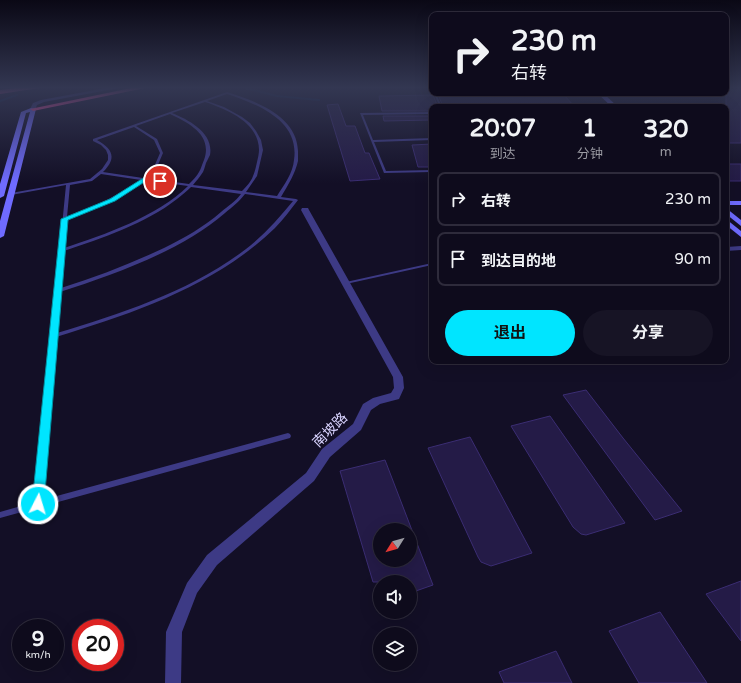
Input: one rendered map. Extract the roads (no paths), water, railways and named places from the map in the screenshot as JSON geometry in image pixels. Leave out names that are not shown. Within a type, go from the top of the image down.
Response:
[{"type":"street","points":[[0,196],[22,119]]},
{"type":"street","points":[[0,236],[30,119]]},
{"type":"street","points":[[729,198],[741,197]]},
{"type":"street","points":[[729,203],[741,202]]},
{"type":"street","name":"南坡路","points":[[173,683],[174,632],[192,588],[212,560],[310,476],[326,453],[357,427],[367,406],[376,400],[395,396],[399,388],[398,377],[305,210]]},
{"type":"street","points":[[729,213],[741,224]]},
{"type":"street","points":[[729,223],[741,235]]},
{"type":"street","points":[[729,248],[741,248]]},
{"type":"lane","points":[[11,194],[91,180],[101,173],[111,159],[111,153],[108,148],[94,140],[153,119]]},
{"type":"lane","points":[[62,250],[87,242],[132,224],[166,205],[190,185],[204,168],[207,159],[208,144],[195,126],[181,119]]},
{"type":"lane","points":[[58,291],[106,275],[168,248],[213,220],[244,193],[258,169],[261,154],[259,141],[253,129],[243,119]]},
{"type":"lane","points":[[278,198],[290,180],[297,156],[296,143],[286,125],[280,119]]},
{"type":"lane","points":[[363,119],[385,172],[429,171]]},
{"type":"lane","points":[[65,219],[113,200],[145,179],[154,169],[159,160],[160,151],[158,143],[153,136],[134,126]]},
{"type":"lane","points":[[372,141],[429,139]]},
{"type":"lane","points":[[54,336],[145,305],[216,270],[267,234],[296,200],[101,173]]},
{"type":"lane","points":[[38,504],[68,185]]},
{"type":"lane","points":[[346,283],[429,265]]},
{"type":"lane","points":[[0,515],[288,436]]}]
